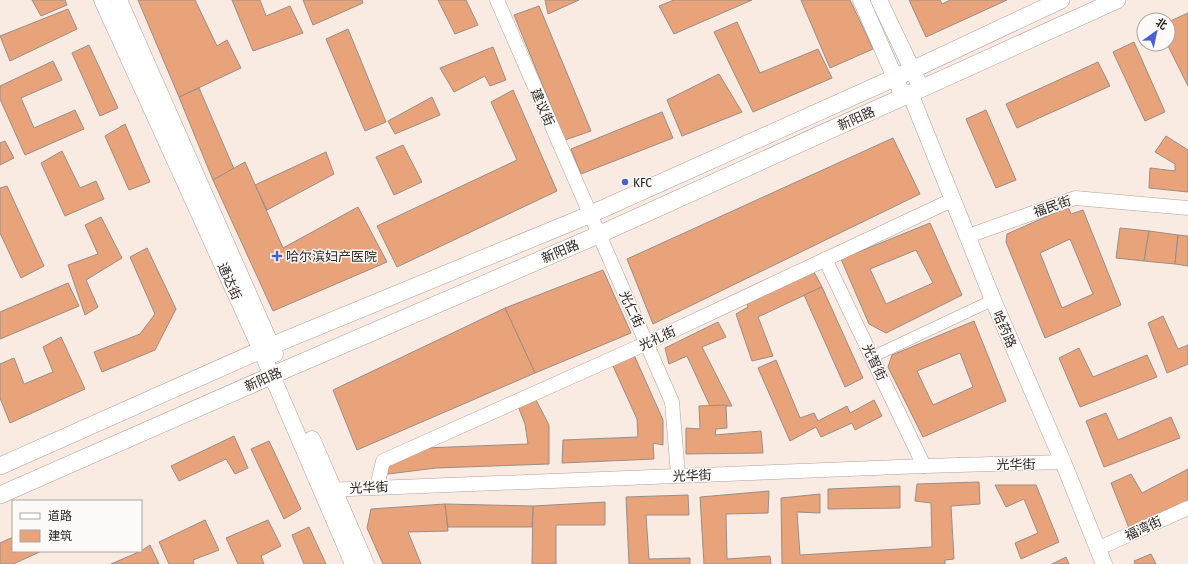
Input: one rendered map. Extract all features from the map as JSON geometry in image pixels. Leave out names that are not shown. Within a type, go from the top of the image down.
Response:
[{"type":"main road","name":"通达街","points":[[102,0],[266,348]]},
{"type":"main road","name":"通达街","points":[[119,0],[266,348],[328,490],[366,564]]},
{"type":"main road","name":"哈药路","points":[[860,0],[895,77],[912,93]]},
{"type":"main road","name":"哈药路","points":[[879,0],[912,70],[912,93],[952,200],[993,300],[1063,462],[1104,564]]},
{"type":"main road","name":"新阳路","points":[[0,466],[266,348],[589,214],[912,70],[1061,0]]},
{"type":"main road","name":"新阳路","points":[[0,495],[277,373],[598,235],[1117,0]]},
{"type":"main road","name":"通达街","points":[[328,490],[353,564]]},
{"type":"street","name":"建议街","points":[[497,0],[589,214]]},
{"type":"street","name":"福民街","points":[[968,236],[1075,198],[1188,208]]},
{"type":"street","name":"光礼街","points":[[377,487],[383,461],[647,343],[952,200]]},
{"type":"street","name":"光仁街","points":[[589,214],[672,402],[678,475]]},
{"type":"street","name":"光智街","points":[[825,259],[924,466]]},
{"type":"street","points":[[872,357],[993,300]]},
{"type":"street","name":"光华街","points":[[328,490],[678,475],[1063,462]]},
{"type":"street","name":"福湾街","points":[[1097,549],[1188,508]]},
{"type":"building","points":[[32,0],[65,0],[67,5],[41,16]]},
{"type":"building","points":[[138,0],[195,0],[217,46],[227,40],[241,68],[179,97]]},
{"type":"building","points":[[232,0],[260,0],[266,16],[290,6],[303,33],[253,51]]},
{"type":"building","points":[[303,0],[362,0],[363,3],[313,25]]},
{"type":"building","points":[[438,0],[466,0],[478,25],[455,34]]},
{"type":"building","points":[[545,0],[579,0],[548,14]]},
{"type":"building","points":[[674,0],[752,0],[674,34],[659,6]]},
{"type":"building","points":[[801,0],[850,0],[873,49],[830,68]]},
{"type":"building","points":[[909,0],[940,0],[942,4],[950,0],[1007,0],[926,37]]},
{"type":"building","points":[[539,6],[591,131],[565,140],[514,15]]},
{"type":"building","points":[[68,9],[77,29],[10,61],[0,36]]},
{"type":"building","points":[[1188,13],[1188,86],[1171,52],[1176,52],[1176,18]]},
{"type":"building","points":[[737,22],[760,73],[818,49],[832,78],[753,112],[714,32]]},
{"type":"building","points":[[348,29],[386,122],[365,131],[326,39]]},
{"type":"building","points":[[1134,42],[1136,52],[1138,52],[1165,112],[1145,121],[1113,52]]},
{"type":"building","points":[[89,45],[118,108],[100,116],[72,53]]},
{"type":"building","points":[[493,47],[506,80],[490,86],[485,76],[454,92],[440,68]]},
{"type":"building","points":[[53,61],[62,80],[21,98],[34,128],[75,110],[84,129],[25,155],[0,99],[0,86]]},
{"type":"building","points":[[1098,62],[1110,86],[1017,128],[1006,104]]},
{"type":"building","points":[[719,74],[742,112],[682,136],[667,100]]},
{"type":"building","points":[[199,88],[234,169],[213,180],[179,97]]},
{"type":"building","points":[[513,90],[557,191],[397,267],[377,226],[517,160],[491,102]]},
{"type":"building","points":[[432,97],[440,115],[395,134],[388,121]]},
{"type":"building","points":[[986,110],[1016,180],[996,188],[966,119]]},
{"type":"building","points":[[662,112],[673,138],[581,174],[571,149]]},
{"type":"building","points":[[125,124],[150,182],[129,190],[105,136]]},
{"type":"building","points":[[1166,136],[1188,150],[1188,192],[1149,188],[1150,168],[1175,171],[1175,164],[1155,152]]},
{"type":"building","points":[[893,138],[920,194],[653,324],[627,259]]},
{"type":"building","points":[[5,141],[14,158],[0,165],[0,143]]},
{"type":"building","points":[[403,145],[422,182],[394,195],[376,157]]},
{"type":"building","points":[[62,151],[80,188],[96,181],[104,199],[65,216],[41,163]]},
{"type":"building","points":[[326,152],[334,174],[267,210],[255,185]]},
{"type":"building","points":[[245,162],[283,248],[358,207],[387,262],[273,311],[213,180]]},
{"type":"building","points":[[7,186],[44,266],[21,278],[0,233],[0,188]]},
{"type":"building","points":[[1068,207],[1071,214],[1083,210],[1121,305],[1045,338],[1006,242],[1007,234]],"holes":[[[1070,239],[1093,294],[1062,308],[1040,253]]]},
{"type":"building","points":[[101,217],[122,258],[86,280],[98,307],[85,315],[68,265],[98,254],[85,225]]},
{"type":"building","points":[[930,223],[962,295],[886,333],[869,324],[841,259]],"holes":[[[916,250],[933,283],[886,304],[870,269]]]},
{"type":"building","points":[[1120,228],[1149,231],[1144,261],[1116,258]]},
{"type":"building","points":[[1149,231],[1178,235],[1175,264],[1144,261]]},
{"type":"building","points":[[1178,235],[1188,236],[1188,266],[1175,264]]},
{"type":"building","points":[[147,248],[176,309],[155,350],[102,372],[94,352],[140,334],[155,314],[130,257]]},
{"type":"building","points":[[603,270],[631,333],[535,373],[505,308]]},
{"type":"building","points":[[814,272],[822,287],[758,317],[773,356],[752,361],[736,314],[748,307],[746,300]]},
{"type":"building","points":[[68,283],[79,306],[0,339],[0,312]]},
{"type":"building","points":[[822,287],[863,378],[845,387],[804,295]]},
{"type":"building","points":[[505,308],[535,373],[357,450],[333,390]]},
{"type":"building","points":[[1163,316],[1178,349],[1188,345],[1188,364],[1167,373],[1148,323]]},
{"type":"building","points":[[974,321],[1006,401],[923,437],[888,367],[892,355]],"holes":[[[960,353],[973,387],[933,405],[917,371]]]},
{"type":"building","points":[[718,322],[726,337],[702,347],[732,406],[710,406],[687,356],[669,364],[665,348]]},
{"type":"building","points":[[61,337],[85,389],[10,423],[0,398],[0,364],[14,358],[24,384],[53,372],[43,347]]},
{"type":"building","points":[[1079,348],[1093,377],[1147,355],[1157,377],[1080,407],[1059,358]]},
{"type":"building","points":[[634,355],[663,420],[663,445],[653,443],[654,459],[562,463],[563,440],[638,437],[637,419],[613,366]]},
{"type":"building","points":[[776,360],[800,418],[814,413],[818,421],[847,406],[850,413],[874,400],[882,416],[855,430],[852,423],[821,437],[816,427],[790,441],[758,368]]},
{"type":"building","points":[[535,398],[549,425],[549,464],[436,468],[388,474],[387,465],[424,448],[528,444],[525,424],[518,406]]},
{"type":"building","points":[[726,405],[727,428],[716,429],[715,435],[761,431],[763,453],[686,454],[686,428],[700,429],[699,406]]},
{"type":"building","points":[[1106,413],[1118,440],[1171,417],[1180,438],[1104,467],[1086,421]]},
{"type":"building","points":[[234,436],[248,468],[235,474],[226,459],[179,481],[171,466]]},
{"type":"building","points":[[269,441],[301,509],[284,519],[251,449]]},
{"type":"building","points":[[1188,469],[1188,501],[1129,528],[1111,483],[1131,474],[1142,493]]},
{"type":"building","points":[[979,482],[980,504],[951,506],[954,559],[945,560],[945,564],[782,564],[781,498],[820,494],[820,513],[797,512],[800,555],[932,547],[931,503],[915,501],[917,484]]},
{"type":"building","points":[[995,485],[1036,485],[1059,542],[1021,559],[1015,543],[1038,533],[1024,499],[1006,507]]},
{"type":"building","points":[[900,486],[900,508],[828,509],[828,489]]},
{"type":"building","points":[[769,491],[768,513],[726,514],[727,559],[770,556],[771,564],[704,564],[700,497]]},
{"type":"building","points":[[688,495],[689,515],[646,515],[649,559],[690,558],[690,564],[629,564],[626,497]]},
{"type":"building","points":[[605,502],[605,525],[556,525],[556,564],[532,564],[533,506]]},
{"type":"building","points":[[445,504],[448,531],[408,532],[421,564],[383,564],[367,528],[371,509]]},
{"type":"building","points":[[445,504],[533,506],[532,527],[448,527]]},
{"type":"building","points":[[205,520],[219,550],[193,560],[194,564],[169,564],[159,542]]},
{"type":"building","points":[[268,520],[281,546],[261,556],[264,564],[238,564],[226,538]]},
{"type":"building","points":[[309,527],[326,564],[304,564],[292,535]]},
{"type":"building","points":[[12,537],[12,552],[40,552],[13,564],[0,564],[0,543]]},
{"type":"building","points":[[150,545],[159,564],[111,564],[142,552],[142,550]]},
{"type":"building","points":[[1151,554],[1156,564],[1135,564],[1134,561]]},
{"type":"building","points":[[1066,557],[1069,564],[1052,564]]},
{"type":"place","name":"KFC","points":[[625,182]]},
{"type":"place","name":"哈尔滨妇产医院","points":[[277,256]]}]
